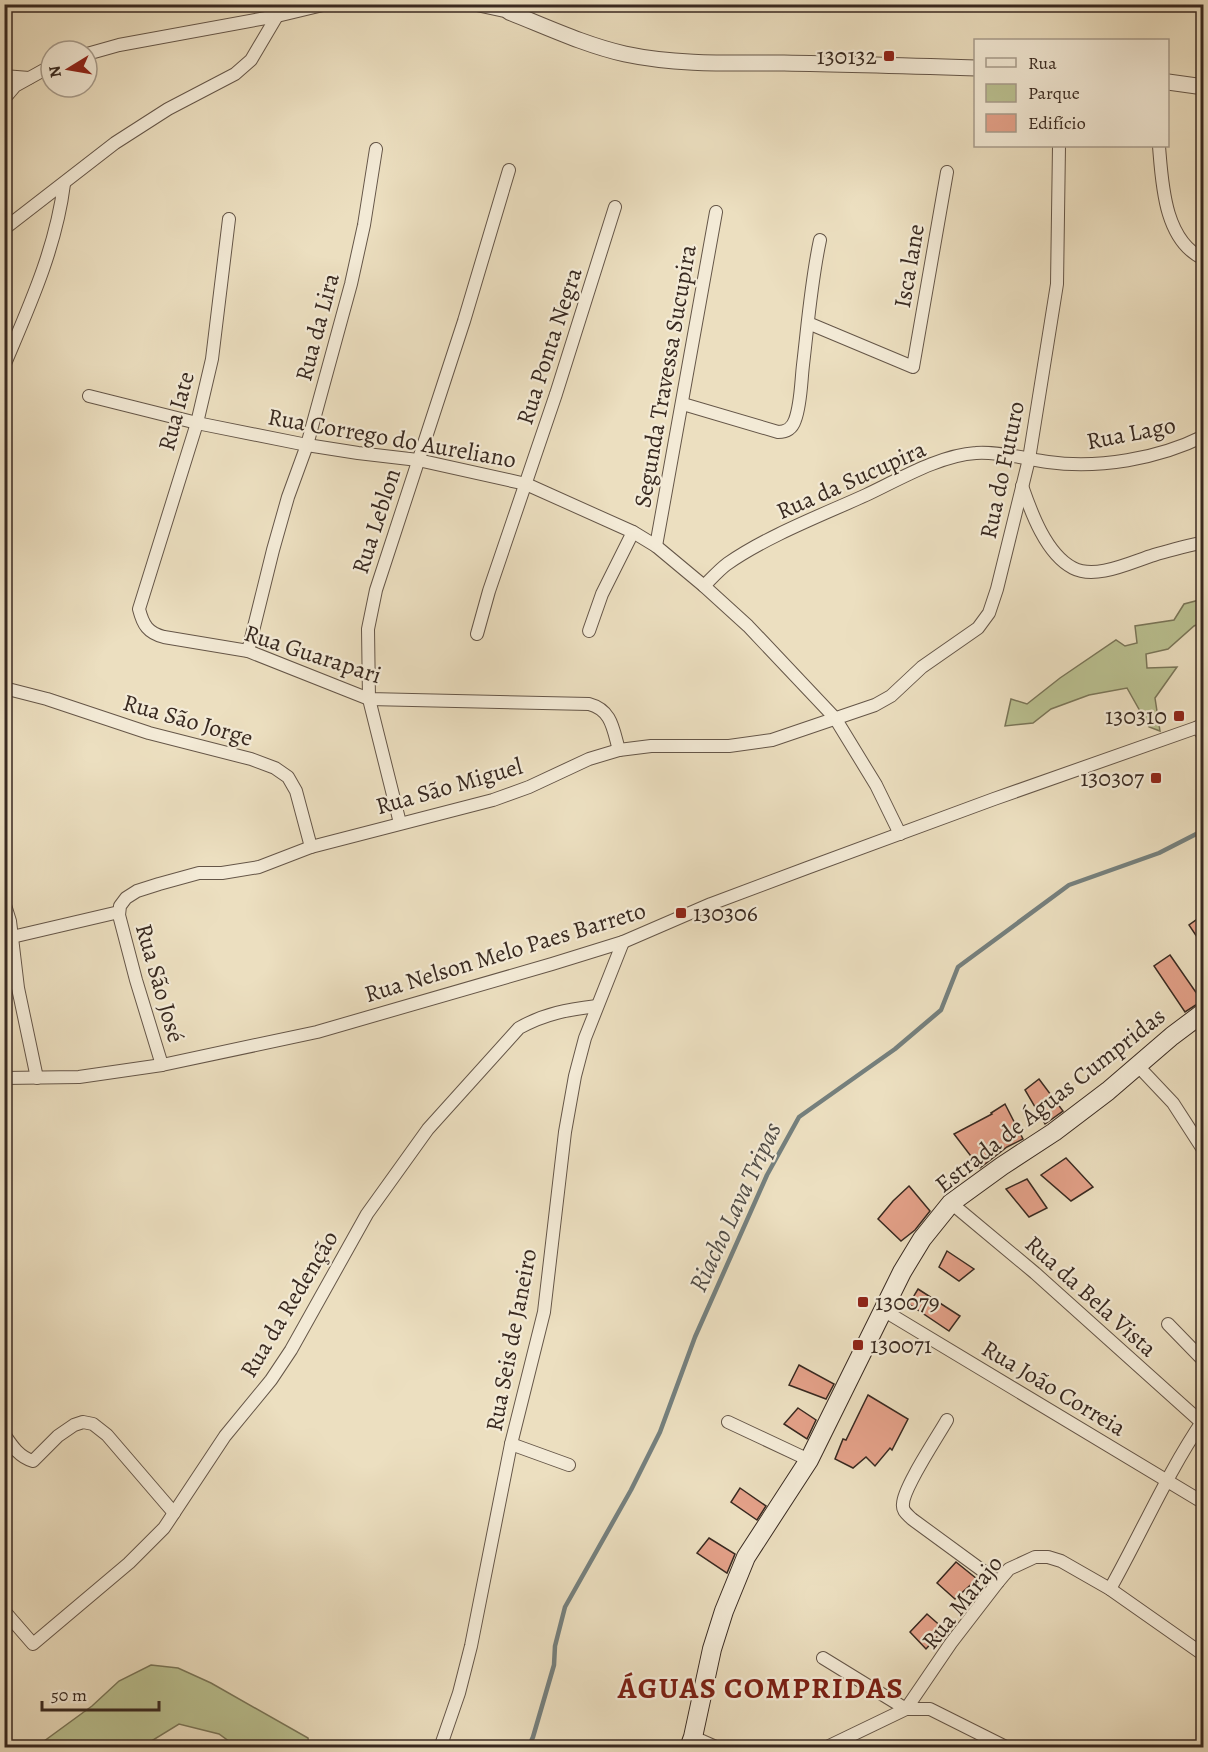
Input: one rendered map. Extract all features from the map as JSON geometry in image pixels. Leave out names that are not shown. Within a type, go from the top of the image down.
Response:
[{"type":"main road","name":"Estrada de Águas Cumpridas","points":[[691,1742],[712,1648],[746,1557],[809,1460],[912,1253],[951,1203],[1054,1132],[1203,1012]]},
{"type":"street","points":[[99,51],[327,4]]},
{"type":"street","points":[[472,4],[510,8],[592,44],[624,54],[649,58],[684,62],[877,64],[974,68]]},
{"type":"street","points":[[4,229],[138,128],[168,109],[235,74],[251,60],[277,16]]},
{"type":"street","points":[[4,99],[15,86],[39,73]]},
{"type":"street","points":[[4,76],[29,78]]},
{"type":"street","points":[[1169,82],[1203,87]]},
{"type":"street","name":"Rua do Futuro","points":[[835,718],[875,705],[891,696],[922,667],[978,628],[989,613],[1029,459],[1057,284],[1059,147]]},
{"type":"street","points":[[1159,147],[1167,205],[1176,232],[1190,251],[1203,259]]},
{"type":"street","name":"Rua da Lira","points":[[248,651],[279,529],[307,445],[351,284],[364,225],[376,149]]},
{"type":"street","name":"Rua Leblon","points":[[400,823],[369,699],[368,630],[376,590],[474,289],[509,170]]},
{"type":"street","name":"Isca lane","points":[[808,323],[913,367],[947,172]]},
{"type":"street","points":[[4,366],[54,239],[64,184]]},
{"type":"street","name":"Rua Ponta Negra","points":[[477,634],[489,591],[615,207]]},
{"type":"street","name":"Segunda Travessa Sucupira","points":[[656,546],[716,212]]},
{"type":"street","name":"Rua Iate","points":[[139,609],[197,423],[212,359],[229,219]]},
{"type":"street","points":[[683,404],[778,432],[785,432],[791,428],[795,420],[811,290],[820,240]]},
{"type":"street","name":"Rua Corrego do Aureliano","points":[[89,396],[197,423],[307,445],[418,460],[526,484],[633,532],[656,546],[748,626],[835,718],[876,785],[900,834]]},
{"type":"street","name":"Rua Lago","points":[[1029,459],[1077,464],[1108,462],[1150,455],[1191,443],[1203,436]]},
{"type":"street","name":"Rua da Sucupira","points":[[704,586],[729,563],[759,545],[938,463],[978,452],[1029,459]]},
{"type":"street","points":[[1022,485],[1035,524],[1057,554],[1072,568],[1087,572],[1114,569],[1203,542]]},
{"type":"street","points":[[589,631],[605,586],[633,532]]},
{"type":"street","name":"Rua Guarapari","points":[[139,609],[146,628],[153,634],[248,651],[369,699],[589,704],[604,710],[610,719],[619,750]]},
{"type":"street","name":"Rua São Jorge","points":[[4,688],[47,699],[149,733],[251,759],[275,768],[288,777],[296,791],[311,847]]},
{"type":"street","name":"Rua São Miguel","points":[[119,912],[126,898],[137,891],[199,873],[222,873],[260,867],[311,847],[493,800],[529,787],[590,759],[619,750],[651,746],[729,746],[772,740],[835,718]]},
{"type":"street","name":"Rua Nelson Melo Paes Barreto","points":[[4,1078],[79,1077],[162,1065],[317,1032],[623,942],[711,904],[994,799],[1202,730]]},
{"type":"street","points":[[4,902],[12,937],[18,988],[37,1078]]},
{"type":"street","points":[[12,937],[119,912]]},
{"type":"street","name":"Rua São José","points":[[119,912],[136,980],[162,1065]]},
{"type":"street","name":"Rua Seis de Janeiro","points":[[440,1748],[459,1693],[471,1646],[512,1444],[543,1312],[565,1132],[575,1076],[585,1038],[623,942]]},
{"type":"street","name":"Rua da Redenção","points":[[4,1614],[6,1613],[33,1644],[129,1563],[164,1528],[225,1436],[271,1380],[291,1350],[367,1214],[428,1129],[519,1028],[536,1018],[558,1011],[597,1006]]},
{"type":"street","points":[[1138,1066],[1173,1103],[1203,1151]]},
{"type":"street","name":"Rua da Bela Vista","points":[[951,1203],[1035,1273],[1202,1420]]},
{"type":"street","name":"Rua João Correia","points":[[883,1310],[1203,1503]]},
{"type":"street","points":[[1168,1324],[1203,1361]]},
{"type":"street","points":[[947,1420],[909,1486],[902,1505],[904,1512],[998,1582]]},
{"type":"street","points":[[1110,1589],[1166,1480],[1202,1420]]},
{"type":"street","points":[[4,1434],[16,1451],[33,1461],[58,1436],[74,1425],[83,1422],[93,1424],[107,1435],[174,1513]]},
{"type":"street","points":[[728,1422],[809,1460]]},
{"type":"street","points":[[512,1444],[569,1465]]},
{"type":"street","name":"Rua Marajo","points":[[825,1748],[906,1709],[951,1643],[1009,1569],[1035,1557],[1048,1557],[1061,1561],[1110,1589],[1203,1655]]},
{"type":"street","points":[[823,1658],[906,1709],[930,1709],[1008,1748]]},
{"type":"street","points":[[691,1742],[718,1748]]},
{"type":"green space","points":[[1203,599],[1203,622],[1194,626],[1168,649],[1146,654],[1147,668],[1177,667],[1155,698],[1160,731],[1149,727],[1127,688],[1089,695],[1051,709],[1033,723],[1005,726],[1011,699],[1027,704],[1060,678],[1116,640],[1125,646],[1137,643],[1135,626],[1174,620],[1184,604]]},
{"type":"green space","points":[[151,1665],[178,1668],[211,1683],[308,1738],[309,1747],[237,1747],[219,1734],[179,1724],[148,1743],[146,1747],[36,1747],[92,1706],[119,1681]]},
{"type":"building","points":[[1203,915],[1203,946],[1189,925]]},
{"type":"building","points":[[1170,955],[1202,1001],[1185,1012],[1154,966]]},
{"type":"building","points":[[1039,1079],[1063,1111],[1045,1124],[1025,1090]]},
{"type":"building","points":[[1005,1104],[1023,1139],[1007,1147],[980,1168],[954,1134],[992,1114]]},
{"type":"building","points":[[1066,1158],[1093,1187],[1071,1201],[1041,1175]]},
{"type":"building","points":[[1027,1179],[1047,1208],[1029,1217],[1006,1189]]},
{"type":"building","points":[[909,1186],[930,1211],[915,1230],[901,1241],[878,1219]]},
{"type":"building","points":[[947,1251],[974,1269],[959,1281],[939,1267]]},
{"type":"building","points":[[918,1289],[960,1316],[949,1331],[909,1304]]},
{"type":"building","points":[[799,1365],[834,1384],[826,1399],[789,1385]]},
{"type":"building","points":[[868,1395],[908,1419],[892,1450],[890,1448],[875,1466],[866,1457],[853,1468],[835,1459],[843,1439],[846,1440]]},
{"type":"building","points":[[798,1408],[816,1420],[807,1439],[784,1424]]},
{"type":"building","points":[[740,1488],[766,1506],[757,1520],[731,1502]]},
{"type":"building","points":[[709,1538],[735,1554],[727,1573],[697,1553]]},
{"type":"building","points":[[956,1562],[977,1579],[955,1599],[937,1583]]},
{"type":"building","points":[[927,1614],[944,1629],[926,1649],[910,1632]]},
{"type":"waterway","name":"Riacho Lava Tripas","points":[[528,1748],[554,1665],[555,1646],[565,1607],[631,1490],[660,1432],[695,1337],[767,1175],[799,1117],[895,1049],[941,1010],[958,967],[1069,885],[1159,853],[1204,830]]},
{"type":"place","name":"130132","points":[[889,56]]},
{"type":"place","name":"130310","points":[[1179,716]]},
{"type":"place","name":"130307","points":[[1156,778]]},
{"type":"place","name":"130306","points":[[681,913]]},
{"type":"place","name":"130079","points":[[863,1302]]},
{"type":"place","name":"130071","points":[[858,1345]]},
{"type":"district","name":"ÁGUAS COMPRIDAS","points":[[761,1688]]}]
